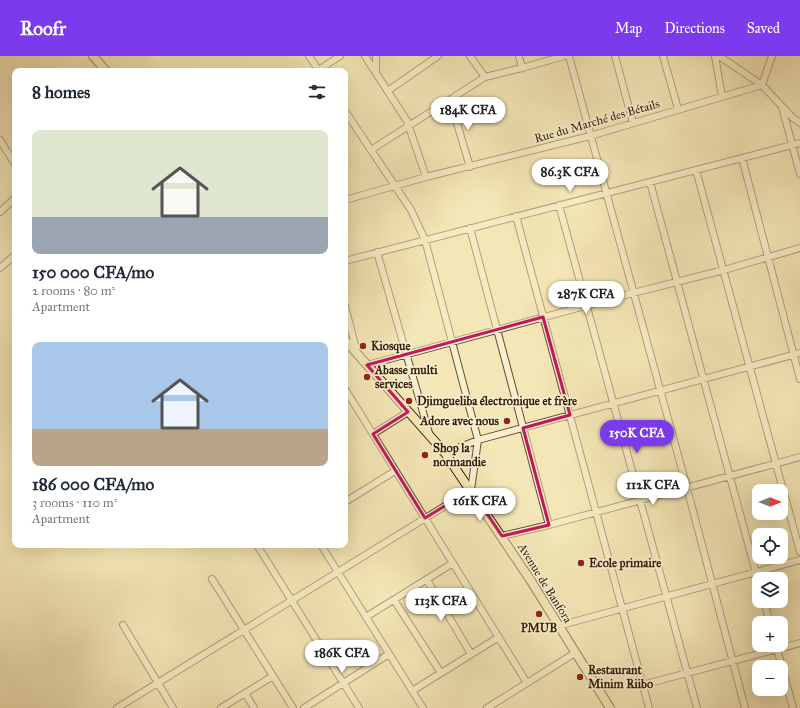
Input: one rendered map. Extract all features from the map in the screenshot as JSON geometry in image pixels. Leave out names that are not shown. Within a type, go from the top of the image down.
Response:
[{"type":"main road","points":[[93,56],[103,68]]},
{"type":"main road","name":"Avenue de Banfora","points":[[348,344],[445,453],[502,536],[610,708]]},
{"type":"street","points":[[309,56],[316,68]]},
{"type":"street","points":[[322,68],[340,56]]},
{"type":"street","points":[[365,56],[389,90],[407,121],[426,178]]},
{"type":"street","points":[[376,56],[376,72]]},
{"type":"street","points":[[389,90],[438,56]]},
{"type":"street","points":[[470,56],[485,77]]},
{"type":"street","points":[[519,56],[522,68]]},
{"type":"street","points":[[371,150],[485,77],[564,56]]},
{"type":"street","points":[[569,56],[659,391],[687,488],[744,708]]},
{"type":"street","points":[[615,56],[633,123]]},
{"type":"street","points":[[663,56],[678,109]]},
{"type":"street","points":[[715,56],[722,96]]},
{"type":"street","points":[[719,56],[762,85],[781,106],[800,123]]},
{"type":"street","points":[[762,85],[772,56]]},
{"type":"street","name":"Rue du Marché des Bétails","points":[[348,199],[590,136],[762,85]]},
{"type":"street","points":[[450,100],[470,167]]},
{"type":"street","points":[[781,106],[800,174]]},
{"type":"street","points":[[117,708],[471,490],[478,440],[425,240],[411,210],[348,116]]},
{"type":"street","points":[[0,140],[12,159]]},
{"type":"street","points":[[348,260],[800,143]]},
{"type":"street","points":[[742,158],[768,256],[797,354],[800,379]]},
{"type":"street","points":[[696,170],[800,552]]},
{"type":"street","points":[[650,182],[756,572],[800,560]]},
{"type":"street","points":[[0,212],[12,201]]},
{"type":"street","points":[[559,205],[697,708]]},
{"type":"street","points":[[516,216],[648,708]]},
{"type":"street","points":[[470,228],[550,525]]},
{"type":"street","points":[[367,365],[724,270],[768,256],[800,248]]},
{"type":"street","name":"Avenue de Banfora","points":[[377,252],[429,434]]},
{"type":"street","points":[[0,268],[12,258]]},
{"type":"street","name":"Avenue de Banfora","points":[[348,319],[356,353]]},
{"type":"street","points":[[445,453],[478,440],[797,354]]},
{"type":"street","points":[[348,400],[373,434],[528,683]]},
{"type":"street","points":[[373,434],[408,412]]},
{"type":"street","points":[[502,536],[596,513],[800,457]]},
{"type":"street","points":[[348,500],[395,471]]},
{"type":"street","points":[[259,548],[359,708]]},
{"type":"street","points":[[323,548],[423,708]]},
{"type":"street","points":[[366,617],[453,563]]},
{"type":"street","points":[[558,626],[752,573]]},
{"type":"street","points":[[212,579],[293,708]]},
{"type":"street","points":[[427,580],[472,654]]},
{"type":"street","points":[[394,600],[441,673]]},
{"type":"street","points":[[123,625],[173,708]]},
{"type":"street","points":[[412,691],[499,637]]},
{"type":"street","points":[[788,646],[800,644]]},
{"type":"street","points":[[642,685],[760,652]]},
{"type":"street","points":[[777,652],[793,708]]},
{"type":"street","points":[[487,708],[575,653]]},
{"type":"street","points":[[304,708],[389,654]]},
{"type":"street","points":[[221,708],[273,676]]},
{"type":"street","points":[[244,693],[254,708]]},
{"type":"highlighted area","points":[[543,317],[570,415],[523,428],[549,525],[502,536],[471,490],[425,518],[373,434],[408,412],[367,365]]},
{"type":"place","name":"Kiosque","points":[[363,346]]},
{"type":"place","name":"Abasse multi services","points":[[367,377]]},
{"type":"place","name":"Djimgueliba électronique et frère","points":[[409,401]]},
{"type":"place","name":"Adore avec nous","points":[[507,421]]},
{"type":"place","name":"Shop la normandie","points":[[425,455]]},
{"type":"place","name":"Ecole primaire","points":[[581,563]]},
{"type":"place","name":"PMUB","points":[[539,614]]},
{"type":"place","name":"Restaurant Minim Riibo","points":[[580,677]]}]
